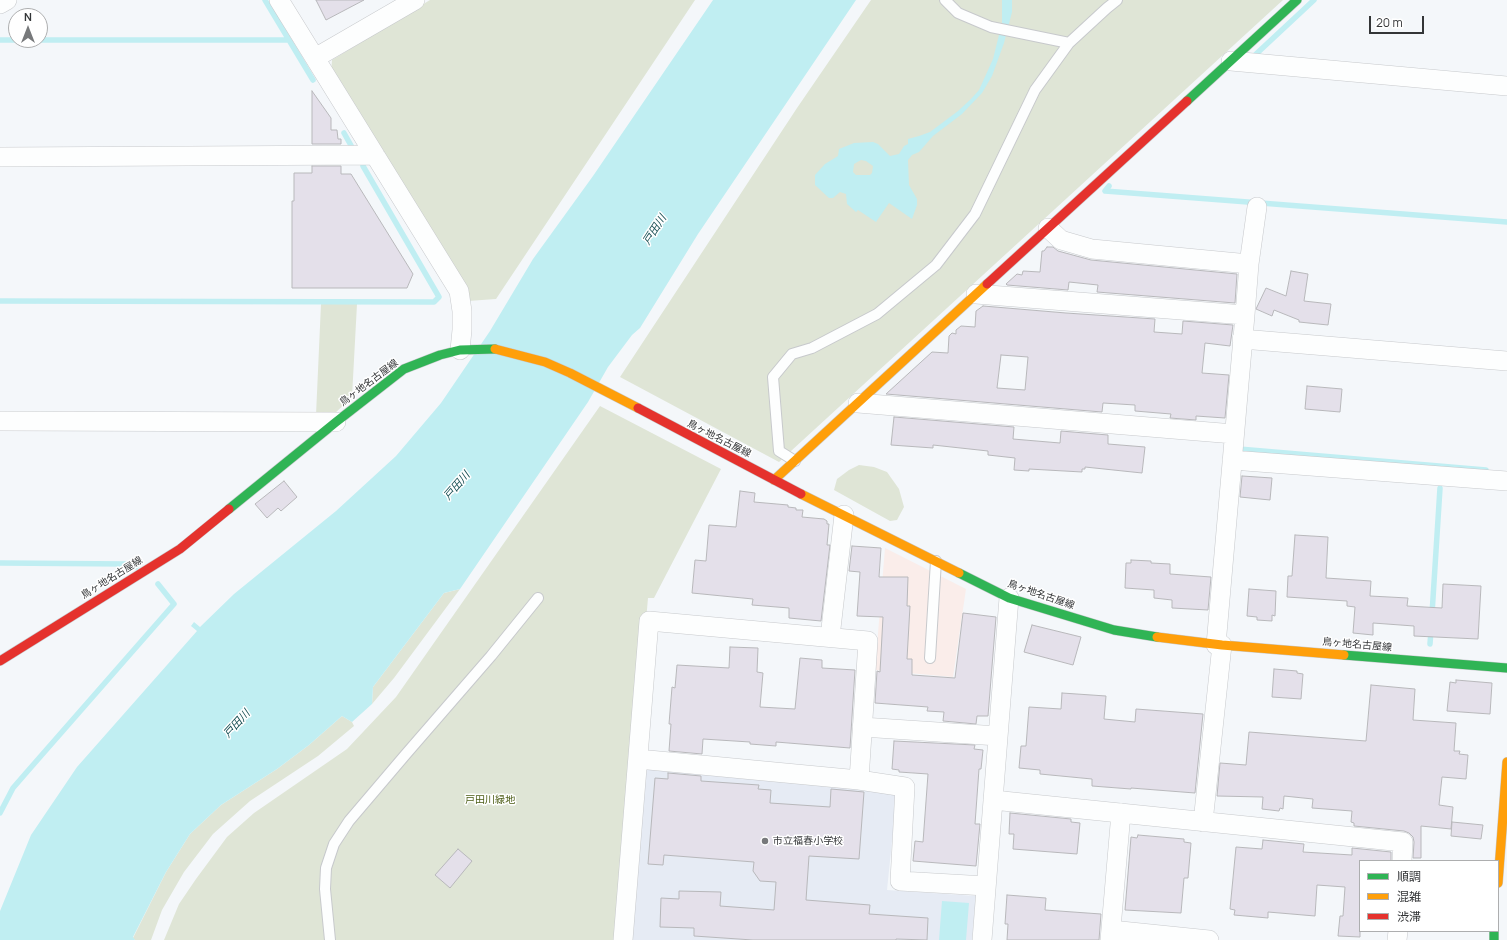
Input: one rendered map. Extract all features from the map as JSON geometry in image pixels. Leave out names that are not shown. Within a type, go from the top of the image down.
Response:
[{"type":"main road","points":[[774,480],[1297,0]]},
{"type":"main road","name":"鳥ヶ地名古屋線","points":[[0,661],[180,549],[336,422],[404,369],[440,355],[460,350],[494,349],[544,362],[570,373],[774,480],[1010,598],[1114,630],[1154,637],[1219,645],[1507,668]]},
{"type":"main road","points":[[1499,874],[1504,832],[1507,762]]},
{"type":"street","points":[[0,4],[6,0]]},
{"type":"street","points":[[279,0],[459,291],[462,311],[460,350]]},
{"type":"street","points":[[315,58],[415,0]]},
{"type":"street","points":[[1231,61],[1507,86]]},
{"type":"street","points":[[0,157],[375,155]]},
{"type":"street","points":[[1203,822],[1219,645],[1242,339],[1249,264],[1257,207]]},
{"type":"street","points":[[1048,228],[1061,240],[1092,249],[1249,264]]},
{"type":"street","points":[[976,294],[1245,315]]},
{"type":"street","points":[[1242,339],[1507,361]]},
{"type":"street","points":[[858,403],[1234,434]]},
{"type":"street","points":[[0,421],[336,422]]},
{"type":"street","points":[[1232,460],[1507,481]]},
{"type":"street","points":[[830,637],[844,515]]},
{"type":"street","points":[[982,940],[1010,598]]},
{"type":"street","points":[[623,940],[649,621],[868,641],[859,780]]},
{"type":"street","points":[[862,727],[998,736]]},
{"type":"street","points":[[638,759],[859,780],[905,787],[900,881],[986,886]]},
{"type":"street","points":[[993,800],[1403,842],[1402,860]]},
{"type":"street","points":[[1121,813],[1111,935],[1209,940]]},
{"type":"lane","points":[[945,0],[958,13],[991,27],[1069,43]]},
{"type":"lane","points":[[795,461],[779,451],[773,377],[792,354],[812,348],[877,314],[936,266],[975,214],[1035,90],[1069,43],[1117,0]]},
{"type":"lane","points":[[930,658],[936,561]]},
{"type":"lane","points":[[330,940],[326,868],[334,844],[354,816],[491,656],[538,598]]},
{"type":"shaded area","points":[[885,548],[966,589],[953,677],[875,670]]},
{"type":"shaded area","name":"市立福春小学校","points":[[643,769],[897,793],[887,890],[976,896],[972,940],[631,940]]},
{"type":"green space","points":[[430,0],[695,0],[496,299],[468,301],[331,74],[332,60]]},
{"type":"green space","points":[[871,0],[1283,0],[779,462],[620,377],[797,108]]},
{"type":"green space","points":[[321,304],[357,304],[352,397],[333,415],[316,415]]},
{"type":"green space","name":"戸田川緑地","points":[[600,406],[721,469],[654,598],[648,598],[618,940],[164,940],[179,904],[227,837],[254,813],[347,749],[396,697]]},
{"type":"green space","points":[[859,465],[874,467],[887,472],[899,489],[904,507],[897,520],[890,521],[834,490],[837,479]]},
{"type":"green space","points":[[460,589],[394,678],[372,704],[373,687],[444,593]]},
{"type":"green space","points":[[342,716],[352,722],[354,726],[318,756],[250,801],[213,834],[184,872],[162,910],[151,940],[135,940],[133,938],[166,872],[190,834],[221,805],[277,769],[309,745]]},
{"type":"water","name":"戸田川","points":[[713,0],[856,0],[698,234],[640,328],[632,335],[608,367],[588,402],[460,589],[444,593],[373,687],[372,704],[352,722],[342,716],[309,745],[277,769],[221,805],[190,834],[166,872],[133,937],[135,940],[0,940],[0,911],[31,835],[77,767],[197,631],[191,626],[194,622],[200,627],[234,594],[336,511],[396,456],[441,403],[490,331],[533,259],[593,176]]},
{"type":"water","points":[[1002,0],[1012,0],[1012,12],[1004,43],[992,76],[982,93],[962,114],[933,136],[919,152],[912,155],[908,160],[909,185],[917,199],[917,205],[912,219],[889,203],[876,222],[858,210],[856,212],[847,204],[846,194],[840,192],[833,198],[829,198],[815,185],[815,175],[825,164],[838,156],[839,149],[854,143],[873,142],[878,144],[890,156],[899,154],[904,146],[908,144],[908,139],[930,132],[958,111],[979,90],[993,59],[1002,23]],"holes":[[[861,160],[866,161],[873,166],[872,173],[870,175],[856,175],[853,172],[854,164]]]},
{"type":"water","points":[[942,901],[969,903],[966,940],[939,940]]},
{"type":"building","points":[[316,0],[364,0],[326,20]]},
{"type":"building","points":[[312,91],[331,118],[331,130],[337,130],[338,139],[341,139],[341,144],[312,144]]},
{"type":"building","points":[[312,166],[341,166],[341,174],[351,174],[413,274],[407,288],[292,288],[292,201],[294,201],[294,173],[312,173]]},
{"type":"building","points":[[1047,247],[1053,247],[1058,251],[1091,260],[1237,274],[1235,303],[1097,292],[1098,285],[1069,282],[1068,290],[1006,284],[1017,274],[1022,275],[1023,271],[1040,272],[1042,251],[1044,251]]},
{"type":"building","points":[[1291,271],[1308,274],[1304,301],[1331,304],[1328,325],[1299,322],[1299,320],[1274,310],[1272,316],[1256,309],[1266,288],[1286,296]]},
{"type":"building","points":[[983,306],[1155,319],[1154,332],[1182,334],[1183,321],[1233,325],[1230,346],[1205,343],[1202,373],[1229,375],[1225,418],[1196,416],[1196,420],[1170,418],[1171,414],[1135,411],[1135,405],[1103,403],[1102,412],[886,394],[932,352],[948,353],[949,336],[952,333],[956,334],[956,330],[961,326],[975,327],[976,311]],"holes":[[[1001,355],[1028,357],[1025,390],[997,388]]]},
{"type":"building","points":[[1307,386],[1342,389],[1340,412],[1305,409]]},
{"type":"building","points":[[894,417],[1014,427],[1013,439],[1060,443],[1061,431],[1108,435],[1108,444],[1145,447],[1142,473],[1085,467],[1085,469],[1082,469],[1082,472],[1029,469],[1029,471],[1014,470],[1015,458],[988,455],[988,451],[933,445],[933,448],[891,445]]},
{"type":"building","points":[[1242,476],[1272,478],[1270,500],[1240,497]]},
{"type":"building","points":[[284,481],[297,497],[281,511],[278,508],[267,518],[255,504]]},
{"type":"building","points":[[740,491],[755,493],[754,502],[788,505],[788,507],[796,508],[796,510],[803,510],[802,517],[824,519],[827,521],[827,524],[829,524],[827,545],[830,545],[821,621],[789,618],[789,608],[752,605],[753,599],[692,593],[695,560],[706,561],[709,525],[736,527]]},
{"type":"building","points":[[1295,535],[1328,537],[1326,578],[1371,581],[1370,596],[1408,598],[1407,606],[1442,608],[1443,584],[1481,586],[1478,639],[1414,636],[1414,626],[1373,623],[1373,635],[1353,633],[1355,607],[1347,606],[1347,601],[1287,597],[1288,576],[1292,576]]},
{"type":"building","points":[[852,546],[881,548],[879,577],[908,577],[907,606],[910,606],[907,659],[912,659],[912,675],[955,678],[963,613],[996,617],[988,716],[977,716],[976,724],[943,721],[944,712],[927,711],[928,707],[875,703],[877,671],[880,672],[883,617],[857,616],[860,572],[849,571]]},
{"type":"building","points":[[1131,560],[1170,564],[1170,574],[1211,577],[1208,610],[1172,608],[1172,600],[1154,598],[1154,590],[1125,588],[1126,563],[1131,563]]},
{"type":"building","points":[[1249,589],[1276,591],[1275,616],[1272,615],[1272,621],[1257,620],[1257,617],[1247,616]]},
{"type":"building","points":[[1032,625],[1081,637],[1073,665],[1024,652]]},
{"type":"building","points":[[730,647],[758,648],[757,672],[763,673],[760,707],[795,709],[800,658],[822,660],[822,668],[855,670],[850,748],[776,742],[776,746],[750,744],[750,742],[703,739],[702,754],[669,751],[671,724],[669,724],[672,687],[675,688],[677,665],[729,668]]},
{"type":"building","points":[[1274,669],[1297,671],[1297,673],[1303,674],[1301,699],[1272,697]]},
{"type":"building","points":[[1456,680],[1492,683],[1490,714],[1447,711],[1450,682],[1456,683]]},
{"type":"building","points":[[1371,685],[1415,689],[1413,720],[1456,723],[1454,751],[1460,751],[1459,754],[1468,755],[1466,779],[1442,777],[1439,805],[1453,807],[1451,829],[1421,826],[1421,858],[1413,858],[1414,842],[1413,837],[1409,833],[1404,831],[1354,826],[1354,823],[1351,822],[1352,811],[1312,808],[1313,799],[1284,796],[1283,809],[1280,808],[1279,811],[1262,809],[1263,797],[1217,796],[1220,763],[1246,765],[1249,732],[1366,741]]},
{"type":"building","points":[[1062,693],[1106,696],[1104,719],[1135,722],[1136,709],[1203,714],[1195,793],[1092,786],[1092,779],[1040,774],[1040,770],[1019,768],[1021,746],[1026,746],[1029,707],[1061,709]]},
{"type":"building","points":[[894,741],[975,745],[974,749],[983,750],[981,769],[979,769],[975,824],[980,824],[976,866],[913,861],[915,841],[923,842],[928,774],[899,772],[899,770],[892,769]]},
{"type":"building","points":[[668,773],[701,776],[701,781],[759,785],[758,789],[771,790],[770,803],[830,807],[831,789],[864,792],[859,859],[809,856],[806,900],[870,905],[869,914],[928,918],[927,940],[753,940],[694,936],[694,928],[660,927],[661,898],[679,899],[679,891],[721,892],[720,906],[774,910],[776,882],[760,881],[753,871],[754,862],[664,855],[663,865],[648,864],[655,778],[668,779]]},
{"type":"building","points":[[1010,813],[1071,819],[1071,822],[1080,823],[1077,854],[1013,849],[1014,834],[1009,834]]},
{"type":"building","points":[[1452,822],[1483,825],[1481,839],[1451,836]]},
{"type":"building","points":[[1138,835],[1184,839],[1184,842],[1191,843],[1188,878],[1184,878],[1181,913],[1125,910],[1131,837],[1137,838]]},
{"type":"building","points":[[1263,840],[1304,844],[1303,852],[1352,855],[1352,848],[1391,852],[1391,860],[1359,860],[1360,937],[1338,936],[1340,916],[1343,916],[1345,887],[1317,885],[1315,916],[1268,912],[1268,918],[1234,915],[1235,910],[1230,909],[1236,847],[1262,849]]},
{"type":"building","points":[[458,849],[472,861],[450,888],[435,875]]},
{"type":"building","points":[[1007,895],[1046,898],[1045,910],[1101,914],[1099,940],[1007,940],[1008,924],[1005,924]]},
{"type":"waterway","points":[[265,0],[289,40]]},
{"type":"waterway","points":[[1254,56],[1314,0]]},
{"type":"waterway","points":[[0,40],[289,40],[313,80]]},
{"type":"waterway","points":[[344,133],[353,149]]},
{"type":"waterway","points":[[0,301],[434,302],[439,297],[363,166]]},
{"type":"waterway","points":[[1109,186],[1105,191],[1507,222]]},
{"type":"waterway","points":[[1239,449],[1486,470]]},
{"type":"waterway","points":[[1432,614],[1440,488]]},
{"type":"waterway","points":[[0,563],[128,564],[136,567]]},
{"type":"waterway","points":[[0,813],[13,788],[174,604],[158,584]]},
{"type":"waterway","points":[[1430,644],[1431,630]]},
{"type":"traffic: fast","points":[[1187,101],[1297,0]]},
{"type":"traffic: fast","points":[[229,509],[404,369],[440,355],[460,350],[495,349]]},
{"type":"traffic: fast","points":[[959,573],[1009,598],[1114,630],[1157,637]]},
{"type":"traffic: fast","points":[[1344,655],[1507,668]]},
{"type":"traffic: fast","points":[[1494,932],[1494,940]]},
{"type":"traffic: slow","points":[[774,480],[987,284]]},
{"type":"traffic: slow","points":[[495,349],[545,362],[570,373],[638,408]]},
{"type":"traffic: slow","points":[[801,494],[959,573]]},
{"type":"traffic: slow","points":[[1157,637],[1222,645],[1344,655]]},
{"type":"traffic: slow","points":[[1499,870],[1507,762]]},
{"type":"traffic: jam","points":[[987,284],[1187,101]]},
{"type":"traffic: jam","points":[[638,408],[801,494]]},
{"type":"traffic: jam","points":[[0,661],[180,549],[229,509]]},
{"type":"place","name":"市立福春小学校","points":[[765,841]]}]
